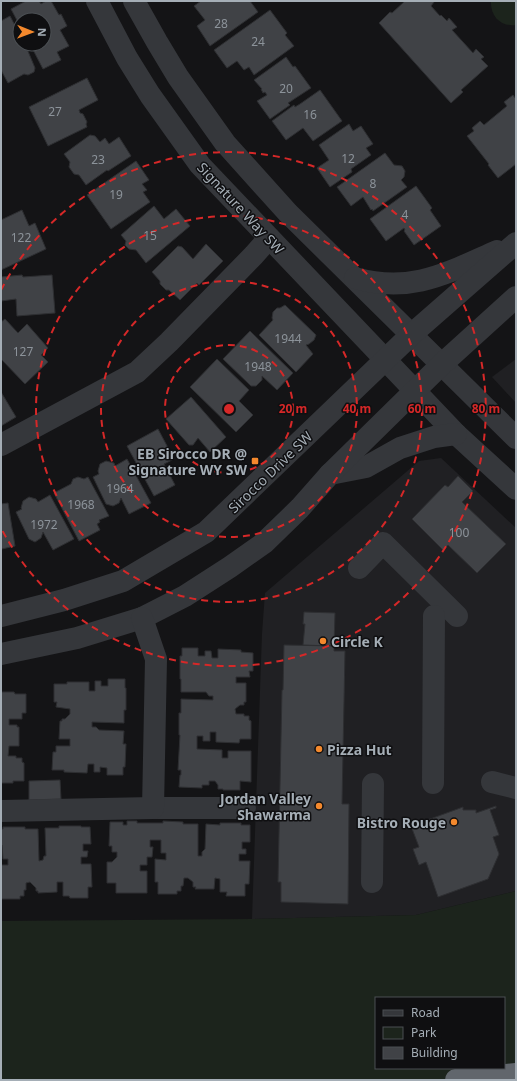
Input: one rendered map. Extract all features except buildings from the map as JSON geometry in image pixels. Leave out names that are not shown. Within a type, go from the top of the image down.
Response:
[{"type":"highway","points":[[456,1080],[516,1074]]},
{"type":"street","name":"Signature Way SW","points":[[97,1],[150,95],[200,165],[456,434],[516,489]]},
{"type":"street","points":[[134,1],[178,77],[225,143],[288,214],[355,278],[516,438]]},
{"type":"street","points":[[1,445],[137,372],[169,342],[269,238]]},
{"type":"street","points":[[355,278],[385,284],[415,282],[456,269],[516,243]]},
{"type":"street","name":"Sirocco Drive SW","points":[[1,616],[64,600],[123,581],[206,532],[386,361],[412,334],[516,243]]},
{"type":"street","points":[[1,654],[77,638],[142,618],[184,596],[230,567],[264,543],[300,508],[330,474],[442,365],[516,297]]},
{"type":"street","points":[[330,474],[366,467],[400,448],[434,437],[456,434]]},
{"type":"street","points":[[359,568],[383,543],[458,616]]},
{"type":"street","points":[[434,616],[434,783]]},
{"type":"street","points":[[142,618],[156,659],[153,808]]},
{"type":"street","points":[[492,782],[516,788]]},
{"type":"street","points":[[372,882],[373,784]]},
{"type":"street","points":[[1,811],[245,808]]},
{"type":"shaded area","points":[[516,359],[516,403],[492,377]]},
{"type":"shaded area","points":[[441,458],[516,528],[516,891],[416,915],[252,919],[262,634],[265,593],[419,461]]},
{"type":"green space","points":[[491,1],[516,1],[516,25],[501,22],[492,11]]},
{"type":"green space","points":[[516,891],[516,1080],[1,1080],[1,921],[252,919],[416,915]]},
{"type":"place","name":"EB Sirocco DR @ Signature WY SW","points":[[255,461]]},
{"type":"place","name":"Circle K","points":[[323,641]]},
{"type":"place","name":"Pizza Hut","points":[[319,749]]},
{"type":"place","name":"Jordan Valley Shawarma","points":[[319,806]]},
{"type":"place","name":"Bistro Rouge","points":[[454,822]]}]
